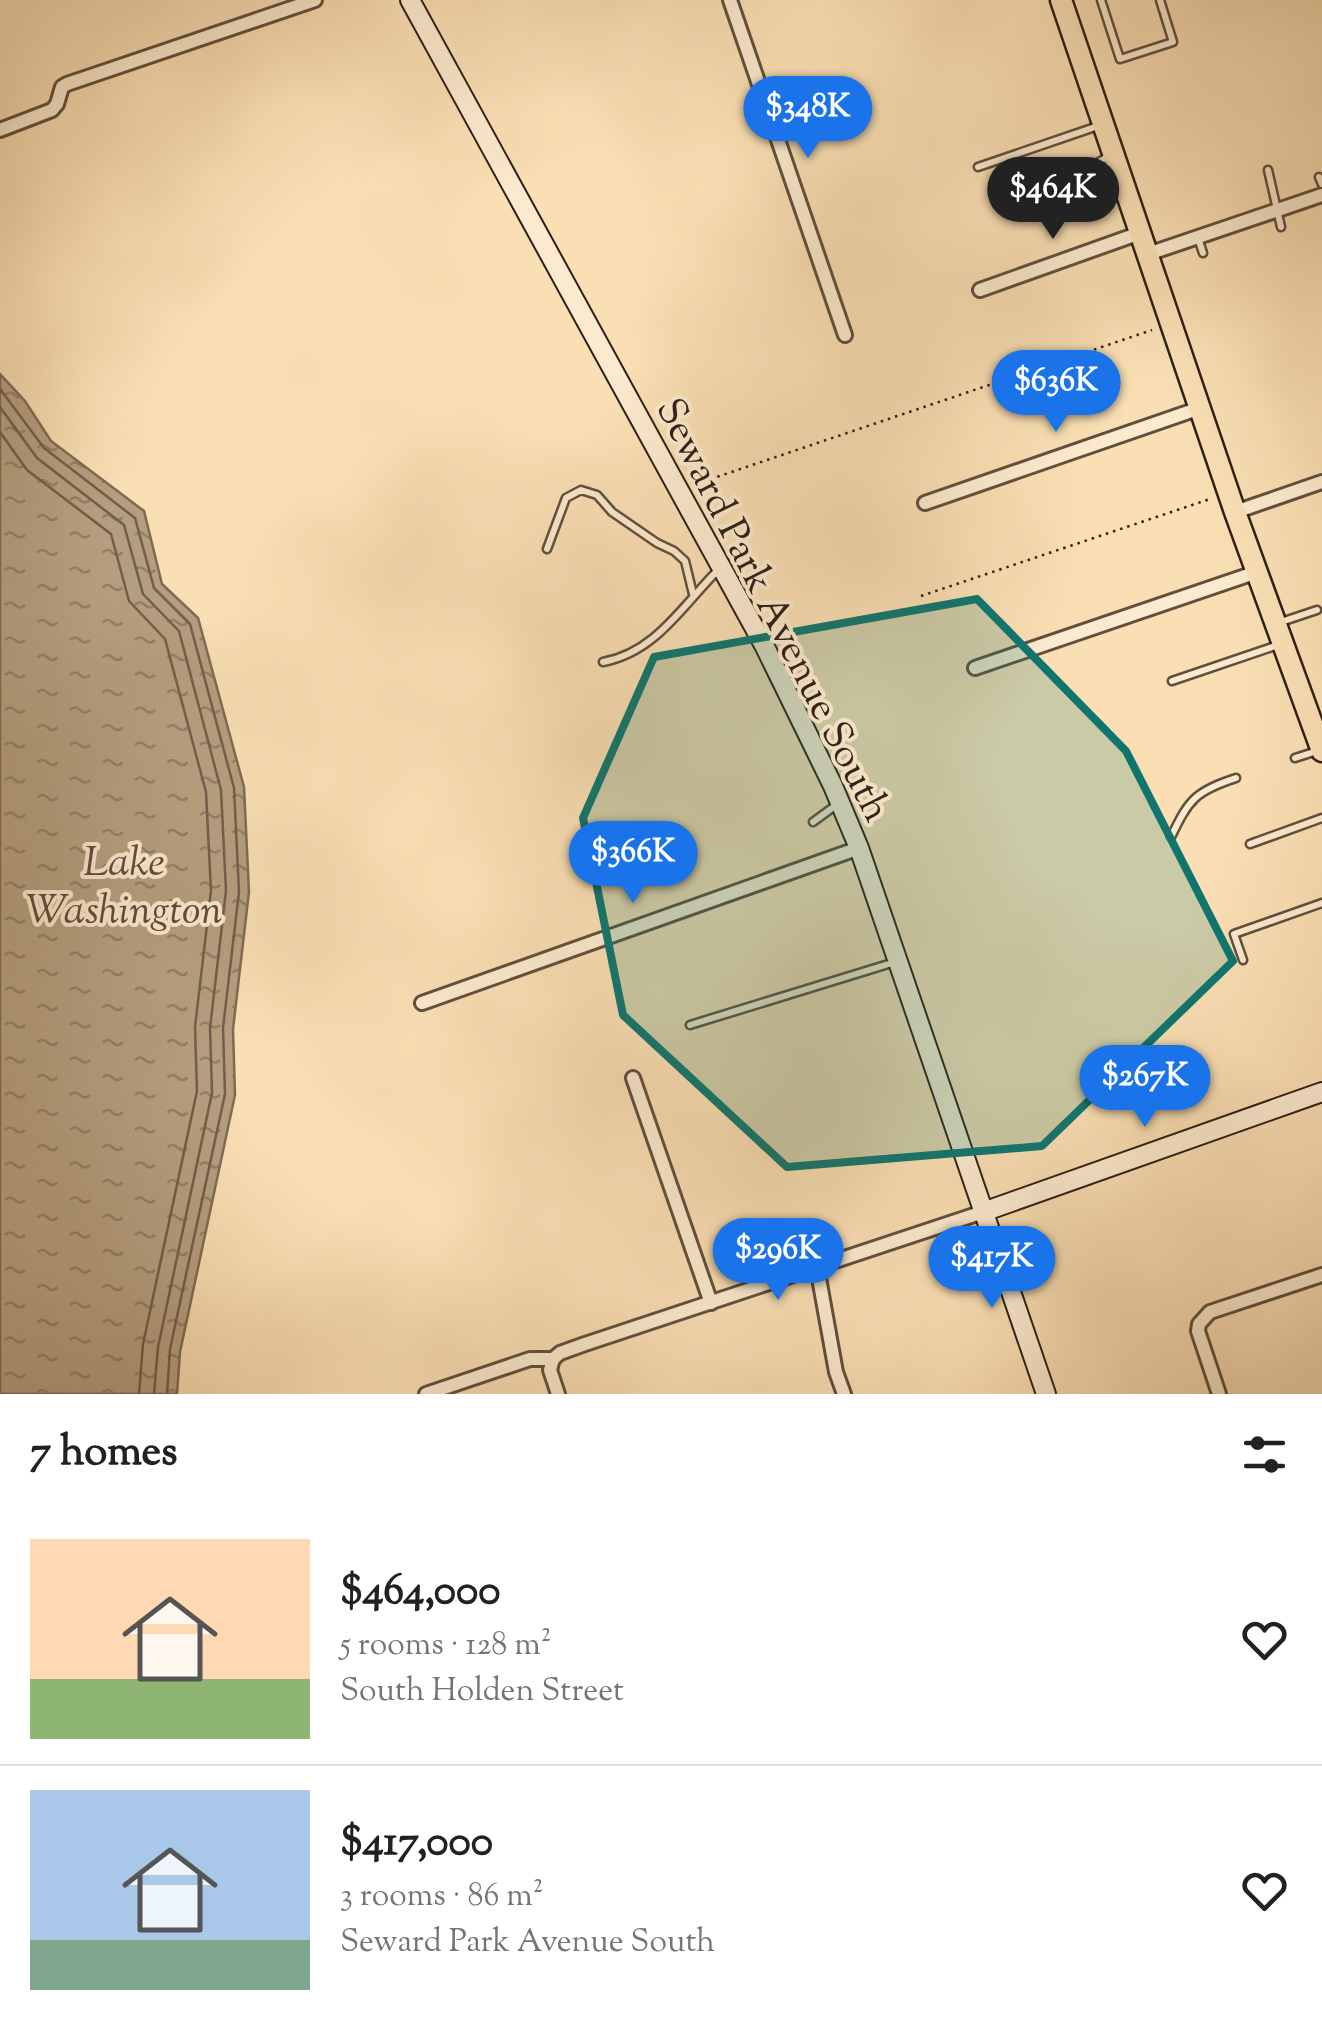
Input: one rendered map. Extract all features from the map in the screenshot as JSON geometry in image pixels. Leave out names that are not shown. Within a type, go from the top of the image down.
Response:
[{"type":"main road","name":"Seward Park Avenue South","points":[[410,0],[722,566],[840,803],[859,848],[1046,1394]]},
{"type":"main road","points":[[1064,1],[1235,512],[1321,750]]},
{"type":"main road","points":[[983,1212],[1322,1092]]},
{"type":"street","points":[[0,130],[52,110],[58,104],[62,86],[315,0]]},
{"type":"street","points":[[730,0],[844,335]]},
{"type":"street","points":[[1148,254],[1322,195]]},
{"type":"street","points":[[980,290],[1140,234]]},
{"type":"street","points":[[925,503],[1200,408]]},
{"type":"street","points":[[1235,512],[1322,482]]},
{"type":"street","points":[[975,668],[1257,572]]},
{"type":"street","points":[[422,1003],[859,848]]},
{"type":"street","points":[[633,1078],[710,1303]]},
{"type":"street","points":[[558,1394],[550,1370],[552,1360],[560,1353],[983,1212]]},
{"type":"street","points":[[818,1267],[836,1372],[844,1394]]},
{"type":"street","points":[[1217,1394],[1198,1324],[1210,1312],[1322,1275]]},
{"type":"street","points":[[426,1394],[530,1359],[552,1360]]},
{"type":"lane","points":[[1100,0],[1120,59],[1173,42],[1160,0]]},
{"type":"lane","points":[[978,167],[1104,124]]},
{"type":"lane","points":[[1075,175],[1114,154]]},
{"type":"lane","points":[[1268,170],[1281,226]]},
{"type":"lane","points":[[1198,237],[1203,252]]},
{"type":"lane","points":[[547,549],[566,498],[580,490],[597,495],[612,512],[674,550],[685,561],[693,594]]},
{"type":"lane","points":[[603,662],[620,659],[662,633],[722,566]]},
{"type":"lane","points":[[1172,682],[1279,634],[1317,610]]},
{"type":"lane","points":[[1295,758],[1321,750]]},
{"type":"lane","points":[[1171,837],[1196,795],[1236,778]]},
{"type":"lane","points":[[813,822],[840,803]]},
{"type":"lane","points":[[1250,844],[1322,818]]},
{"type":"lane","points":[[1243,960],[1234,934],[1322,903]]},
{"type":"lane","points":[[690,1024],[896,962]]},
{"type":"path","points":[[696,484],[1152,330]]},
{"type":"path","points":[[921,596],[1210,499]]},
{"type":"highlighted area","points":[[977,599],[1126,751],[1233,961],[1042,1146],[787,1167],[623,1015],[583,818],[654,657]]},
{"type":"water","name":"Lake Washington","points":[[0,374],[25,401],[51,441],[144,511],[162,584],[198,618],[244,787],[249,892],[233,1029],[235,1095],[180,1352],[177,1394],[0,1394]]}]
